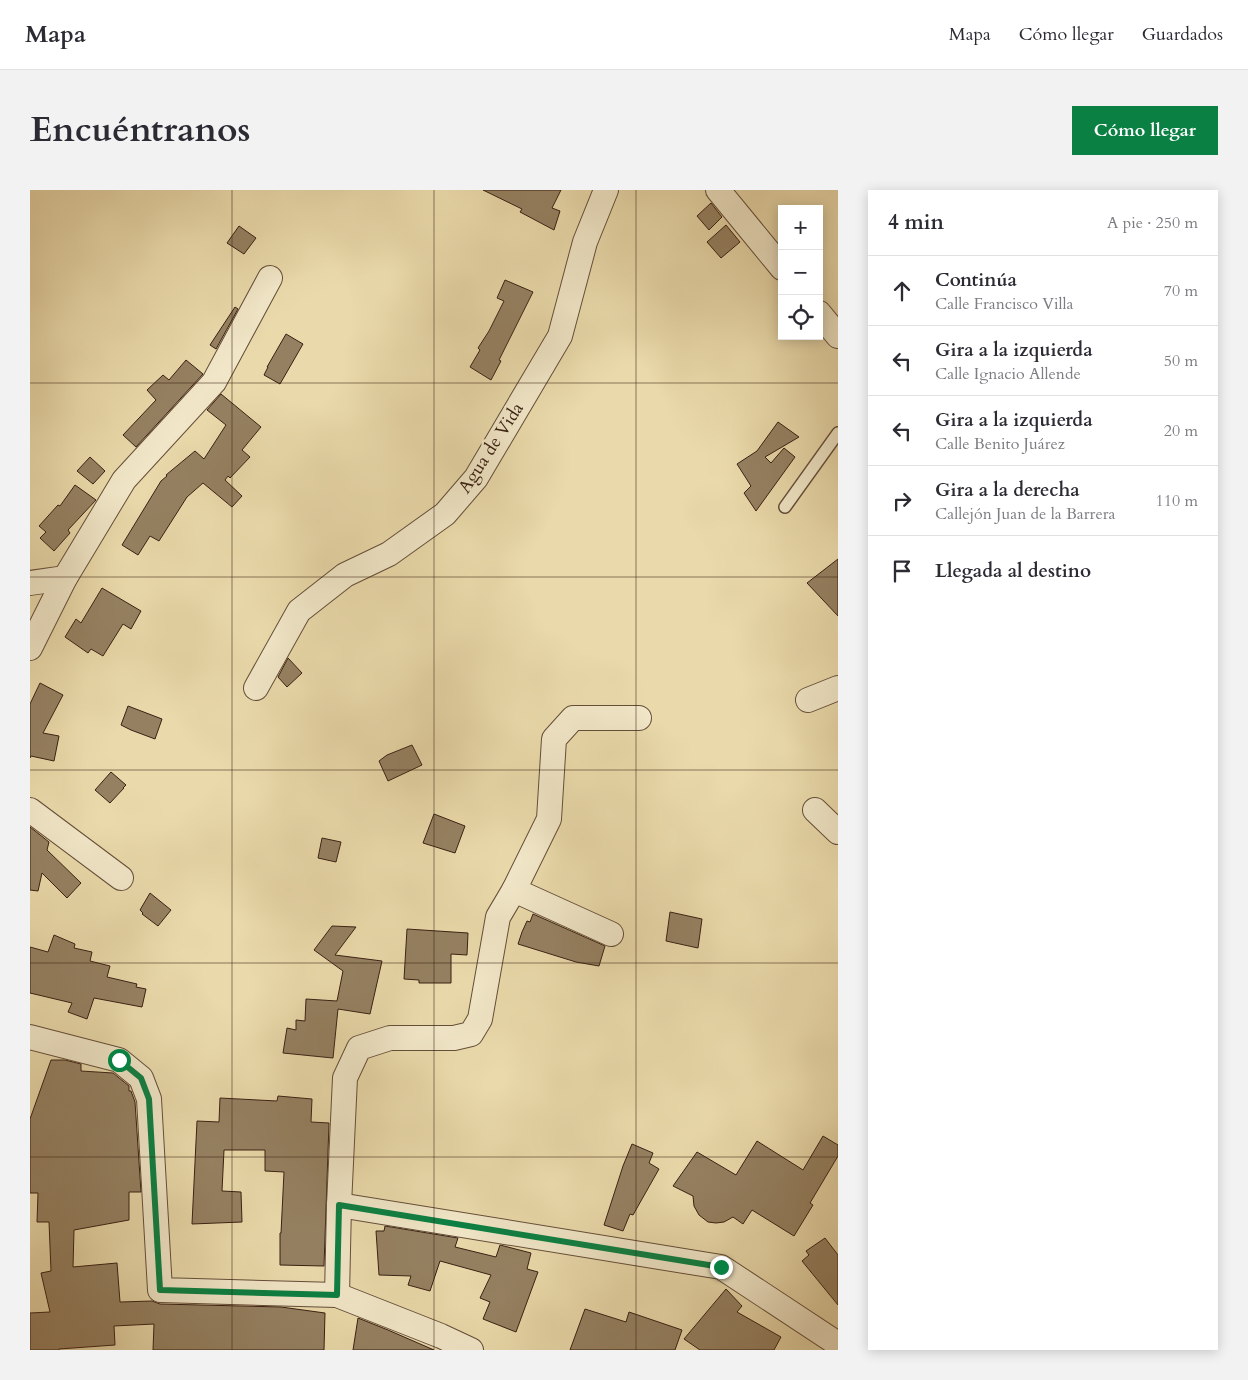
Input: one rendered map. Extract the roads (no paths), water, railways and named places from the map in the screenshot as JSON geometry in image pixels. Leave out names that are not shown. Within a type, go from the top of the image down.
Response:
[{"type":"street","name":"Agua de Vida","points":[[256,688],[299,611],[345,575],[388,554],[445,514],[476,478],[560,336],[585,242],[606,190]]},
{"type":"street","points":[[718,190],[778,263]]},
{"type":"street","points":[[30,648],[65,578],[124,480],[214,382],[270,278]]},
{"type":"street","points":[[823,318],[838,336]]},
{"type":"street","points":[[30,583],[65,578]]},
{"type":"street","points":[[808,700],[838,688]]},
{"type":"street","points":[[337,1295],[345,1078],[359,1048],[390,1038],[454,1038],[471,1034],[480,1019],[498,917],[514,890],[549,819],[554,739],[573,718],[639,718]]},
{"type":"street","points":[[30,810],[121,878]]},
{"type":"street","points":[[815,810],[838,832]]},
{"type":"street","points":[[514,890],[611,934]]},
{"type":"street","points":[[30,1037],[119,1060],[141,1078],[149,1099],[160,1290],[337,1295],[440,1343],[471,1350]]},
{"type":"street","points":[[339,1205],[721,1267],[838,1344]]},
{"type":"lane","points":[[785,507],[838,433]]}]
